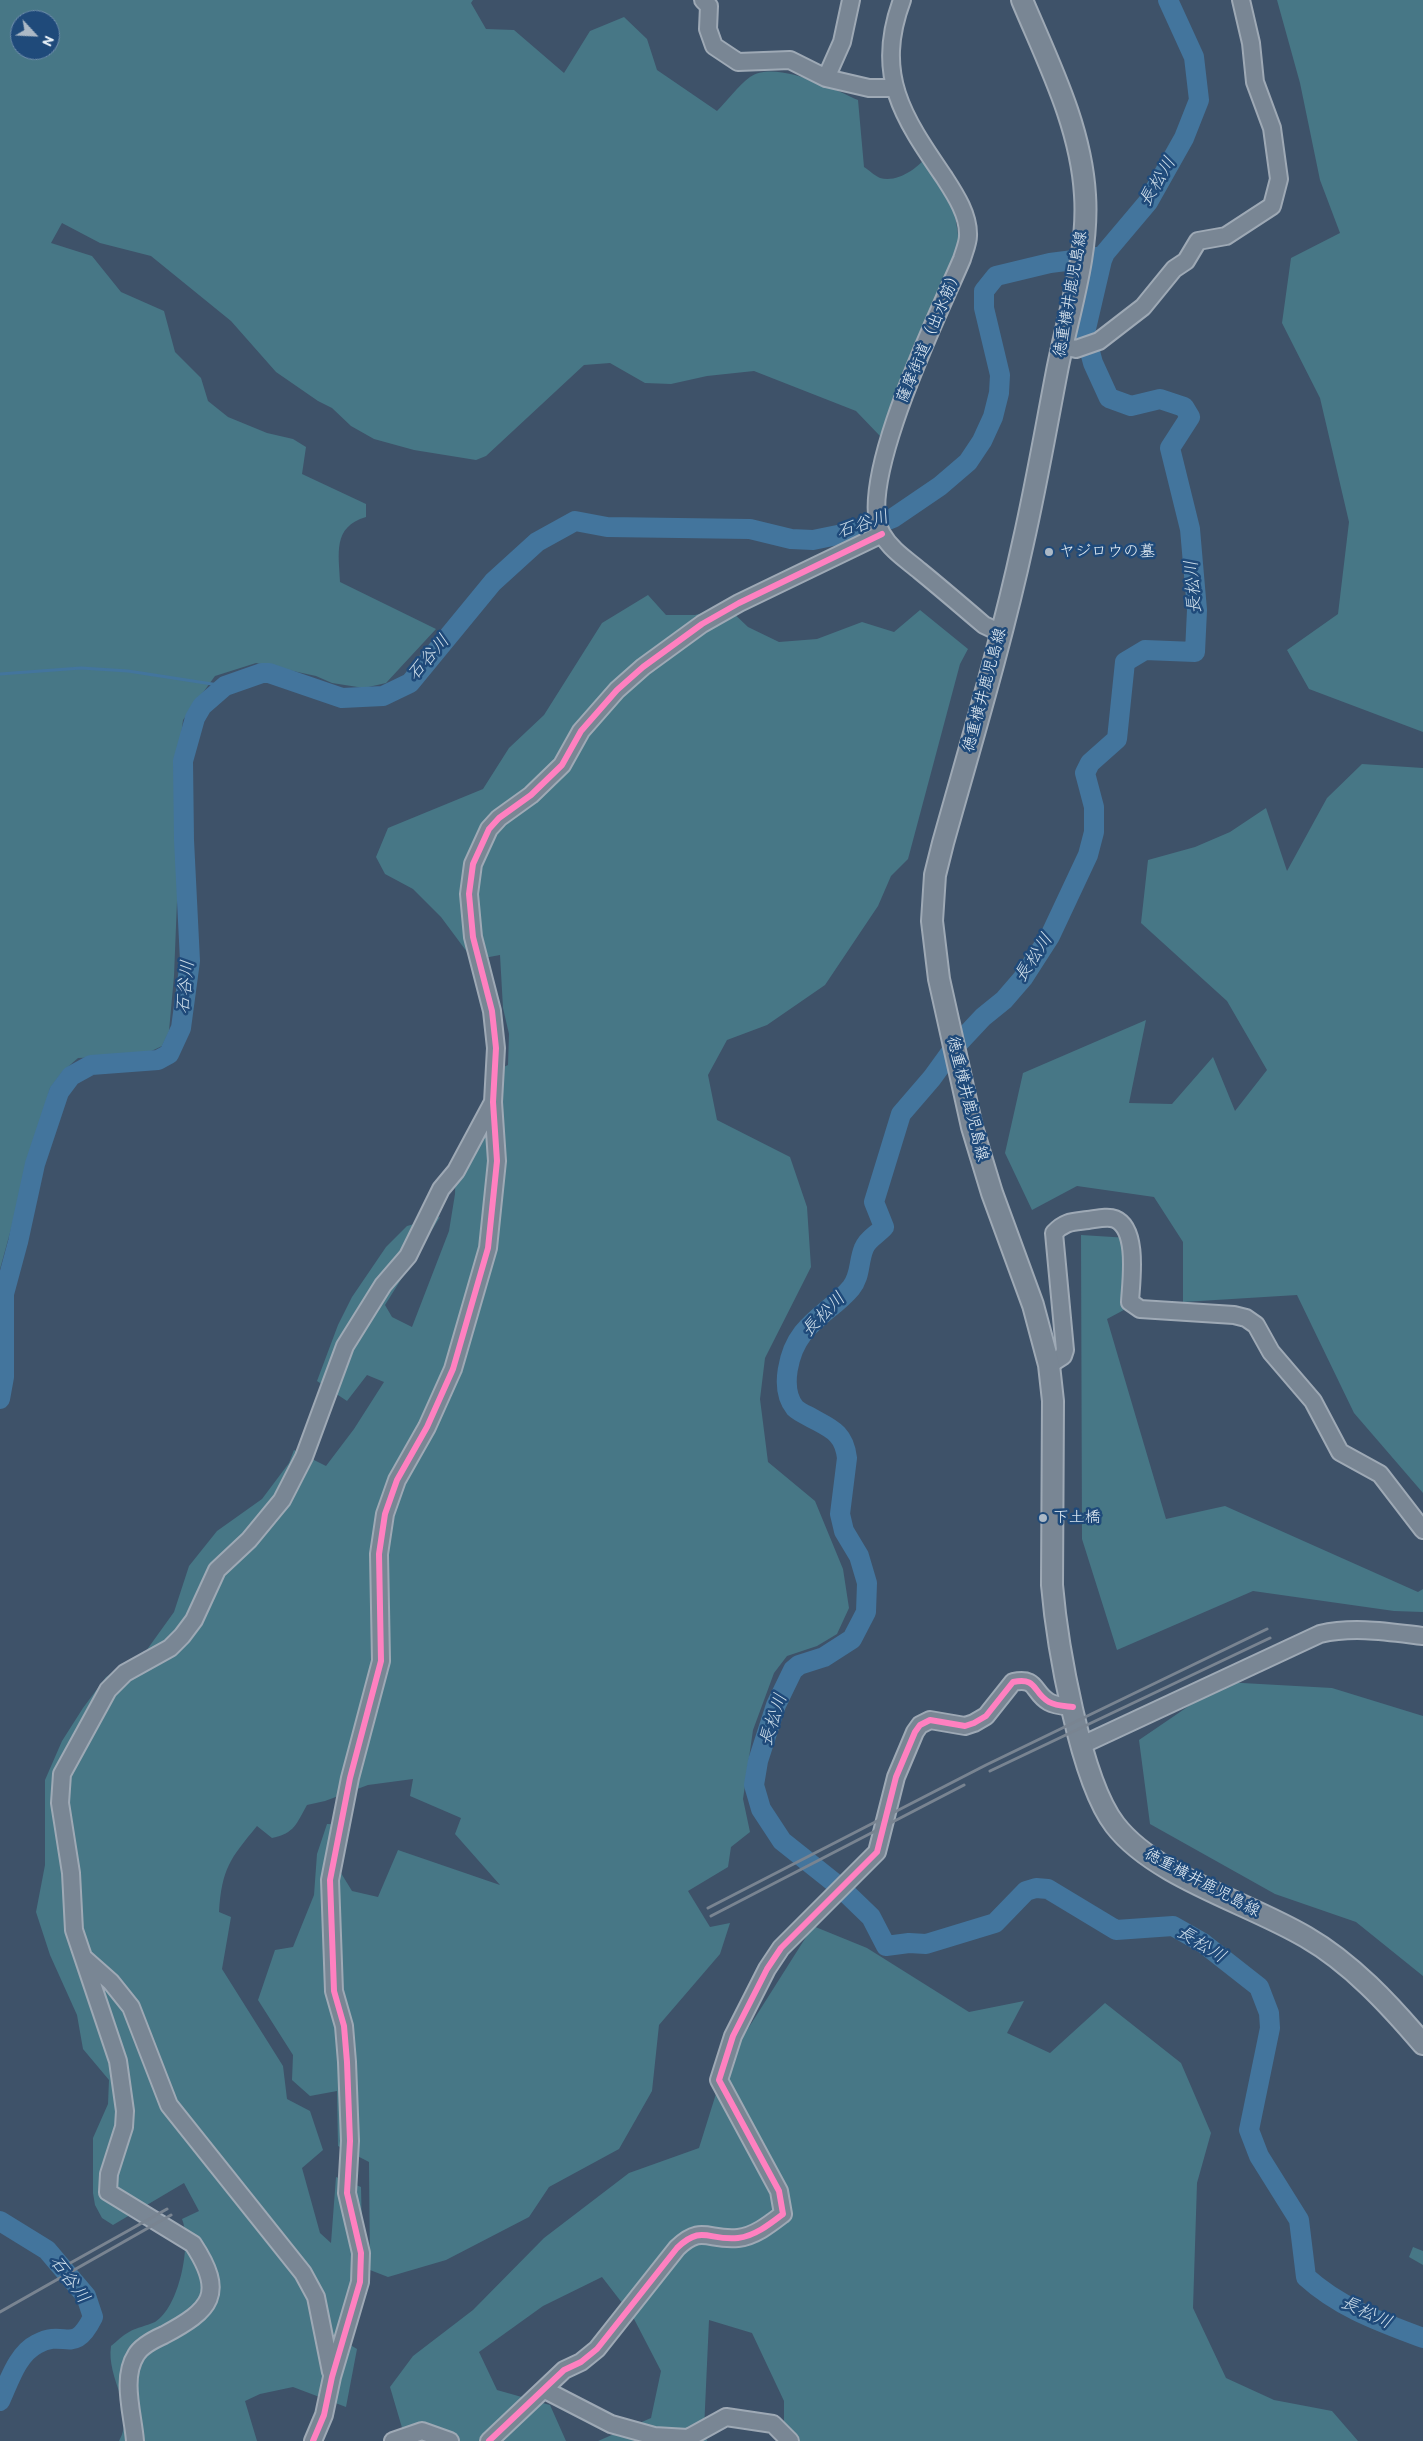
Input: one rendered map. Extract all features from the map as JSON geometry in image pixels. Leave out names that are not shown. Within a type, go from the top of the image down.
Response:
[{"type":"main road","name":"徳重横井鹿児島線","points":[[1022,0],[1064,101],[1082,165],[1085,196],[1082,247],[1077,278],[1078,346],[1023,543],[1001,633],[935,875],[932,921],[934,944],[949,1030],[972,1127],[989,1184],[1033,1305],[1048,1365],[1053,1401],[1052,1585],[1054,1612],[1082,1745],[1099,1799],[1114,1824],[1132,1844],[1151,1859],[1277,1921],[1325,1949],[1356,1974],[1423,2044]]},
{"type":"street","points":[[703,0],[709,6],[708,29],[714,46],[738,62],[790,60],[826,78],[870,88],[893,88]]},
{"type":"street","points":[[826,78],[842,42],[851,0]]},
{"type":"street","name":"薩摩街道（出水筋）","points":[[902,0],[896,16],[891,56],[893,88],[901,110],[955,193],[964,213],[968,237],[962,259],[895,418],[882,464],[877,518],[882,534],[895,550],[984,625],[1001,633]]},
{"type":"street","points":[[1078,346],[1099,341],[1143,307],[1174,269],[1186,261],[1198,241],[1226,236],[1272,206],[1279,179],[1272,128],[1254,82],[1250,44],[1241,0]]},
{"type":"street","points":[[313,2441],[324,2415],[332,2377],[360,2282],[361,2253],[347,2193],[350,2140],[347,2062],[344,2026],[334,1991],[330,1880],[350,1778],[380,1661],[379,1554],[385,1514],[397,1480],[427,1427],[453,1369],[488,1248],[496,1161],[493,1102],[496,1048],[492,1011],[473,937],[469,894],[473,864],[489,829],[562,765],[582,731],[617,690],[643,667],[702,624],[739,603],[882,534]]},
{"type":"street","points":[[135,2441],[129,2383],[130,2366],[137,2353],[155,2340],[188,2322],[205,2307],[211,2295],[209,2277],[202,2258],[193,2244],[108,2192],[109,2174],[124,2127],[124,2111],[118,2061],[74,1930],[70,1873],[60,1802],[62,1774],[108,1690],[124,1674],[170,1648],[182,1636],[194,1620],[218,1570],[249,1540],[282,1500],[304,1457],[345,1346],[383,1285],[408,1256],[441,1190],[456,1171],[493,1102]]},
{"type":"street","points":[[1048,1365],[1063,1356],[1065,1350],[1054,1233],[1062,1224],[1108,1218],[1116,1219],[1124,1227],[1133,1252],[1130,1302],[1140,1309],[1234,1315],[1246,1318],[1256,1325],[1271,1352],[1313,1401],[1340,1452],[1380,1474],[1423,1530]]},
{"type":"street","points":[[1082,1745],[1320,1634],[1357,1629],[1423,1636]]},
{"type":"street","points":[[489,2441],[564,2370],[581,2362],[597,2349],[677,2248],[689,2236],[700,2234],[720,2238],[740,2238],[762,2230],[783,2214],[779,2191],[719,2080],[733,2036],[767,1969],[781,1948],[877,1852],[896,1777],[920,1726],[930,1720],[965,1726],[974,1723],[986,1716],[1013,1682],[1024,1680],[1030,1681],[1049,1702],[1073,1706]]},
{"type":"street","points":[[84,1958],[111,1982],[131,2007],[169,2105],[303,2273],[316,2297],[332,2377]]},
{"type":"street","points":[[545,2390],[611,2424],[654,2436],[688,2438],[726,2417],[773,2424],[790,2441]]},
{"type":"street","points":[[393,2441],[422,2431],[450,2441]]},
{"type":"shaded area","points":[[0,0],[473,0],[471,3],[486,29],[514,30],[564,73],[590,31],[624,17],[647,39],[657,70],[717,111],[750,77],[761,72],[789,73],[820,83],[858,100],[864,167],[876,176],[887,179],[900,176],[919,165],[928,155],[954,208],[960,248],[880,436],[856,411],[754,371],[707,376],[671,384],[645,383],[610,363],[584,365],[486,456],[476,460],[414,450],[374,439],[351,426],[332,408],[318,401],[276,372],[231,321],[151,256],[100,243],[62,223],[51,243],[92,256],[121,292],[164,311],[175,352],[201,378],[208,401],[228,417],[267,433],[293,439],[306,447],[302,474],[366,504],[366,517],[347,527],[340,543],[340,582],[436,629],[386,683],[364,688],[332,683],[316,676],[256,663],[215,676],[183,720],[175,785],[178,876],[174,976],[169,1031],[162,1046],[143,1055],[78,1058],[62,1072],[50,1088],[0,1269]]},
{"type":"shaded area","points":[[1277,0],[1423,0],[1423,732],[1309,689],[1287,650],[1338,614],[1349,522],[1320,398],[1282,323],[1291,258],[1340,233],[1320,180],[1300,83]]},
{"type":"shaded area","points":[[648,595],[666,615],[695,615],[727,607],[748,627],[779,642],[817,639],[862,622],[894,632],[920,610],[968,649],[960,664],[908,859],[891,876],[878,906],[825,985],[767,1025],[727,1040],[708,1075],[717,1120],[790,1157],[807,1207],[811,1267],[765,1358],[760,1399],[768,1462],[815,1501],[843,1569],[849,1608],[837,1634],[817,1646],[787,1656],[774,1673],[753,1730],[743,1799],[750,1832],[731,1847],[728,1867],[688,1891],[710,1927],[730,1923],[720,1954],[659,2025],[652,2091],[619,2149],[549,2187],[529,2217],[446,2260],[388,2277],[370,2270],[369,2162],[338,2146],[337,2091],[310,2096],[292,2080],[293,2055],[258,2000],[275,1950],[293,1947],[314,1895],[317,1854],[327,1824],[350,1825],[341,1873],[352,1891],[378,1897],[398,1850],[500,1885],[455,1834],[461,1818],[410,1796],[413,1779],[368,1785],[325,1801],[307,1805],[294,1827],[280,1836],[272,1838],[257,1826],[234,1856],[222,1885],[219,1912],[231,1917],[222,1969],[283,2066],[287,2099],[310,2111],[323,2150],[302,2168],[320,2233],[331,2243],[336,2177],[361,2187],[363,2281],[347,2343],[357,2349],[346,2407],[293,2387],[260,2394],[245,2401],[257,2441],[119,2441],[124,2429],[125,2418],[113,2370],[111,2346],[132,2330],[155,2322],[171,2304],[177,2290],[184,2259],[185,2230],[182,2219],[199,2211],[184,2183],[113,2225],[102,2218],[95,2205],[93,2193],[93,2138],[108,2104],[109,2080],[83,2049],[77,2015],[50,1955],[36,1912],[45,1865],[45,1780],[62,1741],[106,1677],[146,1651],[174,1612],[189,1566],[217,1531],[262,1499],[289,1463],[294,1450],[326,1466],[354,1429],[384,1382],[367,1375],[347,1401],[317,1381],[338,1325],[352,1297],[386,1247],[407,1226],[440,1217],[385,1305],[392,1317],[412,1327],[449,1231],[455,1194],[456,1159],[499,1069],[508,1065],[509,1034],[503,1008],[500,955],[473,960],[441,917],[413,889],[385,874],[376,857],[388,828],[483,789],[509,748],[544,715],[602,623]]},
{"type":"shaded area","points":[[1362,764],[1423,768],[1423,1493],[1354,1413],[1297,1295],[1183,1302],[1183,1242],[1154,1197],[1077,1186],[1032,1210],[1005,1153],[1023,1073],[1146,1020],[1129,1103],[1172,1104],[1213,1057],[1235,1111],[1267,1070],[1227,1001],[1141,923],[1148,860],[1195,847],[1230,832],[1266,808],[1287,871],[1327,798]]},
{"type":"shaded area","points":[[1081,1235],[1129,1238],[1135,1304],[1107,1319],[1166,1519],[1225,1506],[1418,1592],[1423,1589],[1423,1612],[1394,1611],[1253,1591],[1117,1650],[1082,1539]]},
{"type":"shaded area","points":[[1224,1682],[1332,1688],[1423,1716],[1423,1976],[1356,1922],[1275,1894],[1150,1824],[1139,1740]]},
{"type":"shaded area","points":[[813,1926],[867,1948],[969,2012],[1024,2001],[1007,2033],[1050,2053],[1105,2003],[1181,2063],[1211,2133],[1197,2183],[1193,2308],[1226,2378],[1274,2400],[1332,2411],[1358,2441],[784,2441],[784,2401],[752,2333],[709,2320],[704,2430],[707,2441],[598,2441],[651,2418],[661,2371],[633,2317],[602,2277],[543,2306],[479,2352],[497,2390],[550,2405],[566,2441],[390,2441],[403,2431],[390,2387],[413,2356],[473,2310],[544,2238],[629,2173],[699,2148],[725,2065]]},
{"type":"shaded area","points":[[1413,2247],[1423,2251],[1423,2265],[1409,2257]]},
{"type":"waterway","name":"長松川","points":[[1168,0],[1194,57],[1199,100],[1184,138],[1148,202],[1105,253],[1085,333],[1093,363],[1109,398],[1131,406],[1160,399],[1184,407],[1190,417],[1170,448],[1190,529],[1197,610],[1195,652],[1145,650],[1125,662],[1117,739],[1090,763],[1085,773],[1094,807],[1094,832],[1088,855],[1050,936],[1023,978],[1004,1000],[983,1017],[953,1049],[932,1078],[901,1114],[874,1202],[884,1227],[866,1245],[862,1253],[858,1274],[851,1288],[803,1333],[790,1359],[787,1380],[788,1390],[790,1400],[795,1408],[829,1427],[843,1442],[847,1458],[840,1514],[844,1531],[859,1556],[867,1583],[866,1612],[852,1639],[824,1657],[799,1665],[793,1670],[776,1705],[758,1761],[754,1785],[761,1809],[782,1841],[841,1888],[871,1917],[886,1946],[909,1943],[926,1944],[995,1923],[1026,1891],[1036,1888],[1048,1889],[1116,1930],[1173,1926],[1203,1943],[1259,1987],[1269,2013],[1270,2028],[1249,2130],[1259,2156],[1299,2220],[1306,2277],[1347,2306],[1376,2320],[1423,2338]]},
{"type":"waterway","name":"石谷川","points":[[0,1399],[4,1377],[4,1294],[18,1242],[35,1164],[59,1092],[71,1076],[91,1065],[158,1060],[169,1054],[181,1028],[190,961],[184,840],[183,761],[195,718],[202,706],[225,686],[262,673],[269,673],[342,698],[383,696],[410,683],[493,582],[537,542],[575,521],[607,527],[750,529],[791,539],[813,540],[862,530],[893,518],[940,486],[968,462],[982,441],[993,417],[999,393],[1000,375],[984,308],[984,291],[996,276],[1050,263],[1097,257]]},
{"type":"waterway","points":[[0,674],[81,668],[128,671],[225,686]]},
{"type":"waterway","name":"石谷川","points":[[0,2221],[47,2250],[86,2296],[93,2317],[80,2336],[68,2340],[47,2340],[37,2344],[24,2354],[14,2369],[0,2401]]},
{"type":"railway","points":[[708,1908],[986,1765],[1267,1629]]},
{"type":"railway","points":[[990,1771],[1270,1638]]},
{"type":"railway","points":[[711,1916],[964,1785]]},
{"type":"railway","points":[[56,2271],[167,2209]]},
{"type":"railway","points":[[0,2312],[171,2215]]},
{"type":"cycle path","points":[[313,2441],[324,2415],[332,2377],[360,2282],[361,2253],[347,2193],[350,2141],[347,2062],[344,2026],[334,1991],[330,1880],[350,1778],[381,1661],[379,1554],[385,1514],[397,1480],[427,1427],[453,1369],[488,1248],[497,1161],[493,1102],[496,1048],[492,1011],[473,937],[469,894],[473,864],[489,829],[499,818],[531,795],[562,765],[581,731],[617,690],[643,667],[702,624],[739,603],[882,534]]},
{"type":"cycle path","points":[[489,2441],[564,2370],[581,2362],[597,2349],[677,2248],[686,2241],[699,2235],[728,2238],[744,2237],[762,2229],[783,2214],[779,2191],[719,2080],[733,2036],[767,1969],[781,1948],[877,1852],[896,1777],[915,1732],[920,1725],[930,1720],[965,1726],[974,1723],[986,1716],[1013,1682],[1021,1681],[1031,1683],[1049,1702],[1073,1707]]},
{"type":"place","name":"ヤジロウの墓","points":[[1049,552]]},
{"type":"place","name":"下土橋","points":[[1043,1518]]}]
